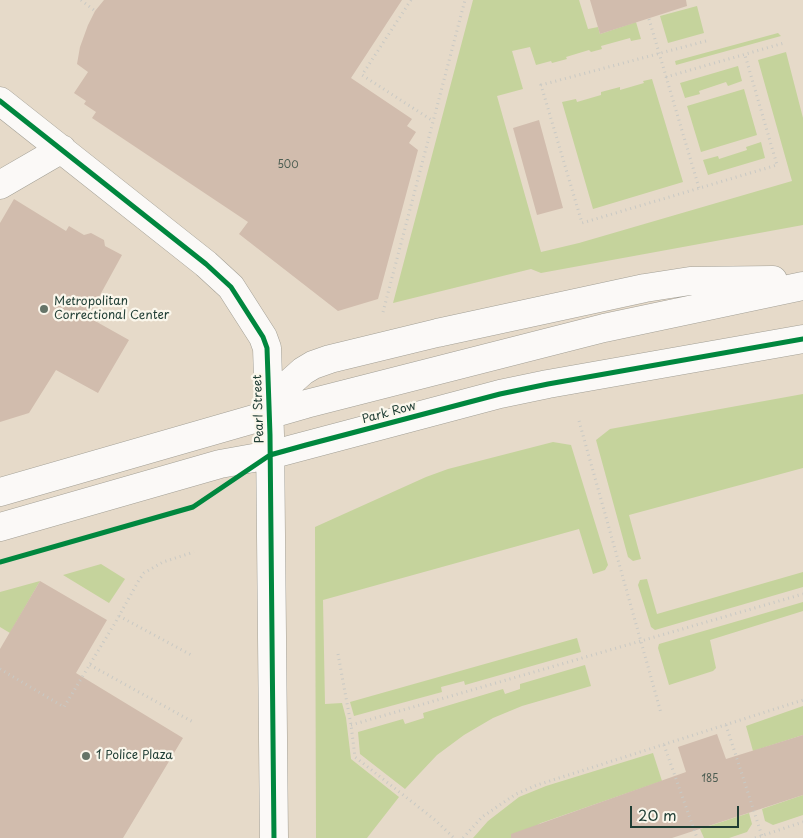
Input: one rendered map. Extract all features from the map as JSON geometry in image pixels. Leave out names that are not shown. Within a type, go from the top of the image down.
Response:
[{"type":"street","name":"Pearl Street","points":[[0,101],[206,264],[231,287],[263,337],[267,348],[270,414],[274,838]]},
{"type":"street","points":[[0,185],[62,149]]},
{"type":"street","points":[[270,414],[284,388],[303,371],[330,359],[447,331],[645,288],[690,281],[803,279]]},
{"type":"street","points":[[0,492],[270,414],[604,328],[803,286]]},
{"type":"street","name":"Park Row","points":[[0,527],[220,464],[270,455],[500,394],[803,339]]},
{"type":"path","points":[[81,0],[96,11]]},
{"type":"path","points":[[411,0],[362,75],[433,121]]},
{"type":"path","points":[[383,313],[465,0]]},
{"type":"path","points":[[649,19],[699,188]]},
{"type":"path","points":[[706,41],[541,85],[582,223],[777,165],[745,55]]},
{"type":"path","points":[[666,77],[784,43]]},
{"type":"path","points":[[579,421],[661,713]]},
{"type":"path","points":[[0,669],[64,708],[144,573],[163,562],[194,552]]},
{"type":"path","points":[[351,725],[803,594]]},
{"type":"path","points":[[119,616],[193,656]]},
{"type":"path","points":[[338,654],[355,757],[435,820],[454,838]]},
{"type":"path","points":[[90,665],[193,722]]},
{"type":"path","points":[[463,838],[482,817],[516,794],[537,785],[803,700]]},
{"type":"path","points":[[726,725],[762,836]]},
{"type":"path","points":[[664,745],[697,838]]},
{"type":"path","points":[[755,838],[803,822]]},
{"type":"path","points":[[773,838],[777,831]]},
{"type":"green space","points":[[473,0],[579,0],[588,29],[598,27],[600,34],[636,22],[641,39],[631,41],[630,38],[601,46],[602,49],[591,52],[589,50],[566,57],[567,59],[536,65],[530,47],[512,51],[523,89],[497,96],[541,252],[579,243],[792,181],[758,60],[786,52],[803,118],[803,225],[541,273],[531,269],[393,303]]},
{"type":"green space","points":[[697,6],[704,33],[668,43],[660,16]]},
{"type":"green space","points":[[778,33],[781,36],[676,65],[675,61]]},
{"type":"green space","points":[[738,66],[742,81],[728,86],[726,82],[699,91],[700,94],[685,98],[680,83]]},
{"type":"green space","points":[[652,79],[683,182],[593,209],[562,102],[576,99],[577,102],[601,95],[601,92],[620,87],[620,90]]},
{"type":"green space","points":[[744,89],[757,135],[701,152],[687,106]]},
{"type":"green space","points":[[761,142],[765,158],[708,175],[703,160],[718,156],[719,159],[747,150],[746,147]]},
{"type":"green space","points":[[803,394],[803,468],[629,515],[641,559],[633,561],[628,557],[596,440],[610,429]]},
{"type":"green space","points":[[553,442],[571,445],[608,565],[605,570],[593,574],[579,529],[323,600],[325,704],[342,703],[346,718],[351,759],[399,797],[367,838],[316,838],[315,527],[448,469]]},
{"type":"green space","points":[[101,564],[125,579],[109,603],[63,575]]},
{"type":"green space","points":[[803,572],[803,587],[655,630],[651,627],[638,585],[640,580],[647,579],[657,614]]},
{"type":"green space","points":[[40,581],[10,633],[0,627],[0,592]]},
{"type":"green space","points":[[803,602],[803,611],[710,640],[716,668],[713,671],[669,685],[658,648],[659,644]]},
{"type":"green space","points":[[577,638],[581,652],[465,685],[464,681],[441,687],[442,692],[354,716],[350,702]]},
{"type":"green space","points":[[585,665],[591,686],[522,706],[493,718],[464,735],[437,755],[405,789],[360,754],[358,732],[403,719],[405,724],[424,718],[423,713],[503,689],[505,694],[520,689],[520,684]]},
{"type":"green space","points":[[803,706],[803,735],[753,751],[746,726]]},
{"type":"green space","points":[[653,753],[662,781],[541,823],[514,838],[473,838],[488,821],[519,797],[546,786]]},
{"type":"green space","points":[[803,795],[803,815],[773,825],[765,821],[762,809]]},
{"type":"green space","points":[[749,813],[752,824],[747,832],[729,838],[704,838],[700,829]]},
{"type":"building","points":[[104,0],[402,0],[351,78],[412,119],[407,126],[416,132],[409,143],[418,150],[378,299],[338,311],[239,234],[248,222],[92,118],[96,112],[84,104],[86,101],[74,93],[88,72],[77,64],[80,47],[95,11]]},
{"type":"building","points":[[590,0],[686,0],[687,6],[600,34]]},
{"type":"building","points":[[539,120],[563,208],[537,215],[513,128]]},
{"type":"building","name":"Metropolitan Correctional Center","points":[[14,199],[66,231],[69,226],[84,235],[91,233],[104,240],[105,246],[122,255],[88,317],[129,340],[98,393],[56,370],[29,413],[0,422],[0,223]]},
{"type":"building","name":"1 Police Plaza","points":[[40,581],[107,620],[76,673],[183,738],[123,838],[0,838],[0,649]]},
{"type":"building","points":[[717,734],[726,759],[803,735],[803,795],[672,838],[511,838],[511,834],[686,772],[678,747]]},
{"type":"cycle path","points":[[0,101],[206,264],[231,287],[263,337],[267,348],[270,435],[274,838]]},
{"type":"cycle path","points":[[0,562],[193,507],[270,455],[306,445],[500,394],[803,339]]},
{"type":"place","name":"Metropolitan Correctional Center","points":[[44,309]]},
{"type":"place","name":"1 Police Plaza","points":[[86,756]]}]
